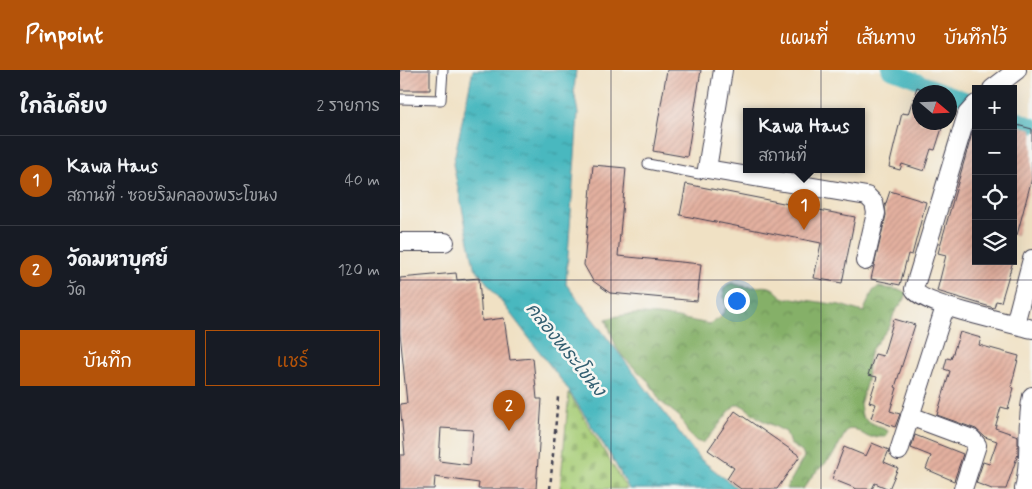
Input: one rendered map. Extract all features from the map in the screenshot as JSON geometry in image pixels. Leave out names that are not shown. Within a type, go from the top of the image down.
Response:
[{"type":"street","points":[[722,70],[707,169],[867,196],[874,203],[876,213],[865,261]]},
{"type":"street","points":[[997,85],[1017,70]]},
{"type":"street","points":[[971,109],[914,286],[917,295],[946,307],[1024,326],[1032,260]]},
{"type":"street","points":[[400,242],[445,242]]},
{"type":"street","points":[[899,451],[946,307]]},
{"type":"street","points":[[1024,489],[1028,472],[1028,412],[1032,396]]},
{"type":"street","points":[[910,416],[975,441],[977,445],[963,489]]},
{"type":"lane","points":[[400,99],[441,100],[442,70]]},
{"type":"lane","points":[[648,164],[699,174],[707,169]]},
{"type":"path","points":[[550,489],[558,397]]},
{"type":"green space","points":[[732,283],[747,287],[770,287],[785,298],[840,305],[863,312],[873,291],[878,287],[901,290],[906,293],[905,299],[894,313],[890,326],[871,350],[867,381],[860,404],[862,416],[888,431],[886,437],[868,437],[853,428],[847,430],[832,457],[814,474],[803,489],[786,489],[804,457],[802,452],[790,444],[786,432],[760,419],[741,405],[735,405],[702,443],[696,441],[688,433],[680,417],[661,402],[649,382],[623,357],[616,347],[606,319],[632,314],[645,314],[710,324],[720,318],[726,308],[723,290]]},
{"type":"green space","points":[[569,393],[627,489],[560,489]]},
{"type":"water","name":"คลองพระโขนง","points":[[473,70],[576,70],[574,91],[578,113],[566,284],[699,458],[738,489],[629,489],[612,458],[565,385],[474,266],[453,164]]},
{"type":"building","points":[[400,70],[430,70],[430,90],[400,90]]},
{"type":"building","points":[[667,70],[701,70],[687,157],[653,151]]},
{"type":"building","points":[[912,102],[912,130],[941,130],[935,150],[931,149],[924,171],[902,164],[900,170],[889,167],[902,113],[908,114]]},
{"type":"building","points":[[1017,125],[1032,129],[1032,178],[1017,235]]},
{"type":"building","points":[[972,134],[972,265],[1012,265],[1001,302],[996,301],[994,308],[937,291],[946,255],[938,253]]},
{"type":"building","points":[[593,165],[626,168],[618,256],[701,264],[697,301],[610,293],[593,281],[584,265]]},
{"type":"building","points":[[686,184],[855,217],[842,283],[814,278],[821,243],[680,215]]},
{"type":"building","points":[[890,191],[926,202],[912,255],[908,254],[900,285],[871,279],[886,215],[885,206]]},
{"type":"building","points":[[456,273],[457,280],[479,278],[482,321],[504,318],[510,360],[533,358],[537,399],[542,399],[536,489],[478,489],[479,483],[435,477],[434,489],[400,489],[400,455],[405,455],[400,404],[407,403],[400,333],[400,278]],"holes":[[[441,428],[473,430],[470,465],[439,461]]]},
{"type":"building","points":[[894,319],[915,325],[895,387],[897,388],[890,411],[900,414],[895,427],[871,418],[876,404],[869,402],[877,377],[868,375],[875,354],[883,356]]},
{"type":"building","points":[[960,332],[981,338],[979,345],[1019,356],[1011,387],[1014,388],[1008,409],[1001,407],[995,428],[1018,436],[1018,454],[1006,489],[992,489],[976,483],[983,462],[989,464],[997,441],[985,437],[976,429],[937,415],[950,371],[944,369],[947,358],[951,359]]},
{"type":"building","points":[[735,411],[800,456],[777,489],[741,489],[727,479],[734,468],[708,450]]},
{"type":"building","points":[[915,435],[963,454],[954,481],[926,469],[931,456],[911,448]]},
{"type":"building","points":[[872,443],[889,450],[884,462],[898,468],[889,489],[875,483],[872,489],[857,489],[832,479],[844,447],[866,456]]},
{"type":"waterway","points":[[889,70],[929,85]]},
{"type":"waterway","points":[[957,96],[972,101]]},
{"type":"waterway","points":[[1017,119],[1032,125]]},
{"type":"place","name":"Kawa Haus","points":[[804,230]]},
{"type":"place","name":"วัดมหาบุศย์","points":[[509,431]]}]
